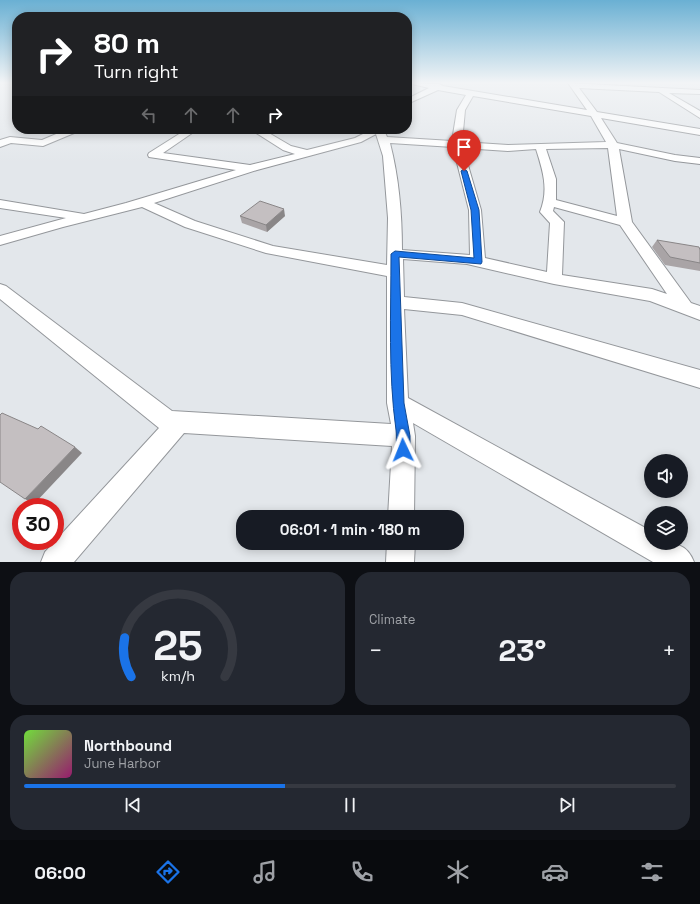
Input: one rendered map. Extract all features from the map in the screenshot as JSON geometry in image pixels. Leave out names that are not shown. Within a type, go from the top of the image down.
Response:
[{"type":"street","points":[[461,109],[457,145],[475,210],[478,262]]},
{"type":"street","points":[[562,109],[700,132]]},
{"type":"street","points":[[591,109],[613,145],[625,222],[685,307]]},
{"type":"street","points":[[691,109],[700,115]]},
{"type":"street","points":[[0,144],[10,140],[43,143],[64,134]]},
{"type":"street","points":[[185,134],[153,155],[253,168]]},
{"type":"street","points":[[263,134],[287,148],[308,154]]},
{"type":"street","points":[[0,241],[142,202],[253,168],[378,134]]},
{"type":"street","points":[[381,134],[388,156],[393,188],[395,218],[395,302],[398,403],[404,436],[401,510]]},
{"type":"street","points":[[387,134],[457,145],[508,148],[613,145],[675,158],[700,161]]},
{"type":"street","points":[[540,146],[552,183],[552,202],[546,212],[557,222],[554,279]]},
{"type":"street","points":[[142,202],[190,224],[271,250],[395,272]]},
{"type":"street","points":[[552,202],[625,222]]},
{"type":"street","points":[[0,204],[87,217]]},
{"type":"street","points":[[395,254],[467,259],[554,279],[652,295],[700,313]]},
{"type":"street","points":[[0,290],[168,421],[404,436]]},
{"type":"street","points":[[395,302],[462,309],[700,379]]},
{"type":"street","points":[[398,403],[680,562]]},
{"type":"street","points":[[55,562],[179,422]]},
{"type":"street","points":[[400,562],[401,550]]},
{"type":"building","points":[[260,201],[284,209],[266,225],[240,216]]},
{"type":"building","points":[[657,240],[699,247],[700,263],[670,257]]},
{"type":"building","points":[[2,413],[38,429],[41,426],[75,447],[26,498],[24,498],[0,482],[0,415]]},
{"type":"route","points":[[403,450],[404,436],[398,403],[395,254],[467,259],[478,262],[475,210],[464,171]]}]
